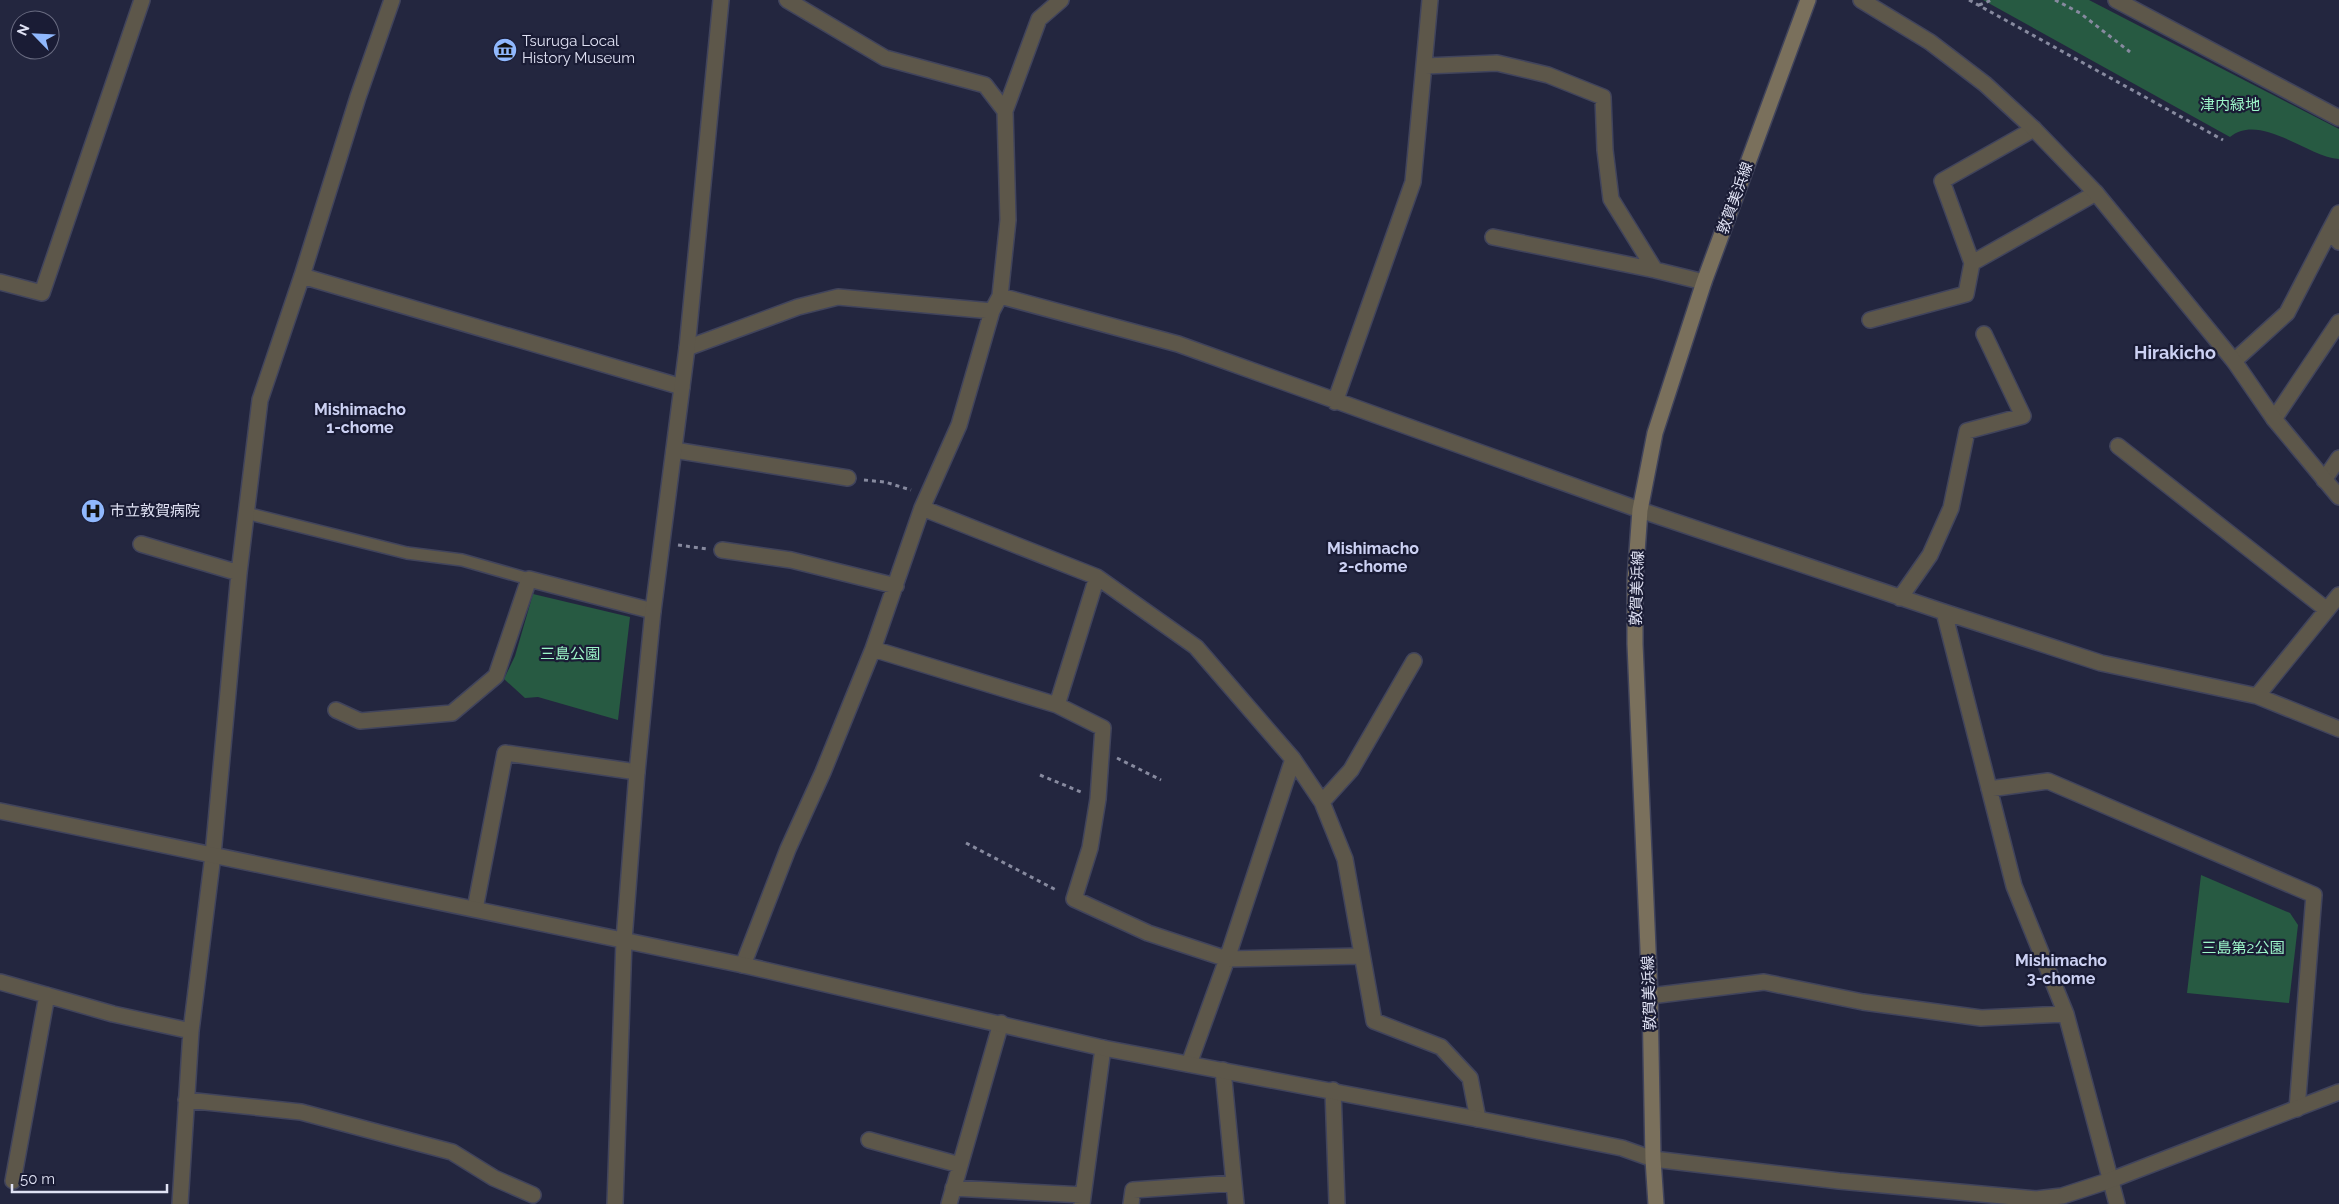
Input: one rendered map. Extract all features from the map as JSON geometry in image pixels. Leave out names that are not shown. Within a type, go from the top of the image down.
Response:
[{"type":"main road","name":"敦賀美浜線","points":[[1656,1204],[1636,644],[1635,580],[1640,510],[1655,433],[1704,282],[1808,0]]},
{"type":"street","points":[[0,282],[42,293],[142,0]]},
{"type":"street","points":[[180,1204],[190,1031],[213,855],[239,573],[260,400],[302,276],[358,98],[392,0]]},
{"type":"street","points":[[615,1204],[624,940],[637,772],[653,611],[688,348],[720,0]]},
{"type":"street","points":[[787,0],[885,58],[985,85],[1005,111]]},
{"type":"street","points":[[743,965],[788,849],[823,772],[873,649],[925,502],[959,425],[992,311],[1000,296],[1008,220],[1005,111],[1040,19],[1061,0]]},
{"type":"street","points":[[1334,402],[1413,182],[1430,0]]},
{"type":"street","points":[[1860,0],[1930,42],[1985,84],[2034,129],[2096,193],[2234,362],[2274,419],[2339,497]]},
{"type":"street","points":[[2116,0],[2339,118]]},
{"type":"street","points":[[1425,66],[1497,63],[1548,75],[1603,97],[1605,150],[1611,199],[1655,270]]},
{"type":"street","points":[[1870,320],[1966,294],[1972,263],[1942,181],[2034,129]]},
{"type":"street","points":[[1972,263],[2096,193]]},
{"type":"street","points":[[2234,362],[2287,313],[2334,236],[2339,213]]},
{"type":"street","points":[[1494,237],[1704,282]]},
{"type":"street","points":[[302,276],[682,387]]},
{"type":"street","points":[[1000,296],[1178,344],[1334,402],[1640,510],[1900,598],[2101,663],[2257,696],[2339,729]]},
{"type":"street","points":[[688,348],[798,307],[838,297],[992,311]]},
{"type":"street","points":[[2274,419],[2339,322]]},
{"type":"street","points":[[1900,598],[1930,555],[1951,508],[1967,430],[2023,416],[1984,334]]},
{"type":"street","points":[[2118,446],[2327,610]]},
{"type":"street","points":[[674,450],[848,478]]},
{"type":"street","points":[[2324,480],[2339,458]]},
{"type":"street","points":[[925,502],[1097,577],[1196,647],[1293,759],[1322,802],[1345,859],[1374,1021],[1441,1047],[1470,1078],[1478,1119]]},
{"type":"street","points":[[141,544],[239,573]]},
{"type":"street","points":[[722,550],[791,560],[896,586]]},
{"type":"street","points":[[1056,704],[1097,577]]},
{"type":"street","points":[[336,710],[360,721],[452,713],[496,676],[529,579],[653,611]]},
{"type":"street","points":[[2257,696],[2339,595]]},
{"type":"street","points":[[1944,612],[2014,886],[2066,1014],[2117,1204]]},
{"type":"street","points":[[873,649],[1056,704],[1103,728],[1098,799],[1090,848],[1074,899],[1148,933],[1226,959],[1361,956]]},
{"type":"street","points":[[1322,802],[1350,770],[1414,661]]},
{"type":"street","points":[[475,909],[505,753],[637,772]]},
{"type":"street","points":[[1188,1064],[1226,959],[1293,759]]},
{"type":"street","points":[[1989,788],[2048,782],[2314,895],[2297,1109]]},
{"type":"street","points":[[0,811],[743,965],[1104,1048],[1333,1090],[1622,1148],[1653,1159],[1839,1181],[2036,1199],[2062,1196],[2111,1180],[2339,1092]]},
{"type":"street","points":[[0,982],[113,1014],[190,1031]]},
{"type":"street","points":[[1650,996],[1764,982],[1863,1002],[1981,1018],[2066,1014]]},
{"type":"street","points":[[13,1181],[47,995]]},
{"type":"street","points":[[949,1204],[1001,1023]]},
{"type":"street","points":[[953,1188],[1082,1199],[1104,1048]]},
{"type":"street","points":[[1223,1070],[1236,1204]]},
{"type":"street","points":[[1333,1090],[1337,1204]]},
{"type":"street","points":[[186,1100],[301,1112],[452,1152],[494,1178],[533,1195]]},
{"type":"street","points":[[869,1140],[960,1165]]},
{"type":"street","points":[[1131,1204],[1133,1190],[1234,1183]]},
{"type":"lane","points":[[246,513],[407,553],[462,560],[529,579]]},
{"type":"path","points":[[1969,0],[2223,140]]},
{"type":"path","points":[[1978,5],[1992,0]]},
{"type":"path","points":[[2054,0],[2086,18],[2130,52]]},
{"type":"path","points":[[848,478],[885,482],[925,502]]},
{"type":"path","points":[[662,544],[722,550]]},
{"type":"path","points":[[1101,751],[1161,780]]},
{"type":"path","points":[[1040,775],[1098,799]]},
{"type":"path","points":[[966,843],[1074,899]]},
{"type":"green space","name":"津内緑地","points":[[1983,0],[2089,0],[2339,129],[2339,159],[2313,151],[2269,132],[2242,131],[2230,137]]},
{"type":"green space","name":"三島公園","points":[[533,594],[630,617],[618,720],[538,697],[525,698],[504,679],[515,656]]},
{"type":"green space","name":"三島第2公園","points":[[2201,875],[2290,913],[2298,925],[2289,1003],[2187,993]]},
{"type":"place","name":"Tsuruga Local History Museum","points":[[505,50]]},
{"type":"place","name":"市立敦賀病院","points":[[93,511]]},
{"type":"district","name":"Hirakicho","points":[[2175,353]]},
{"type":"district","name":"Mishimacho 1-chome","points":[[360,418]]},
{"type":"district","name":"Mishimacho 2-chome","points":[[1373,557]]},
{"type":"district","name":"Mishimacho 3-chome","points":[[2061,969]]}]
